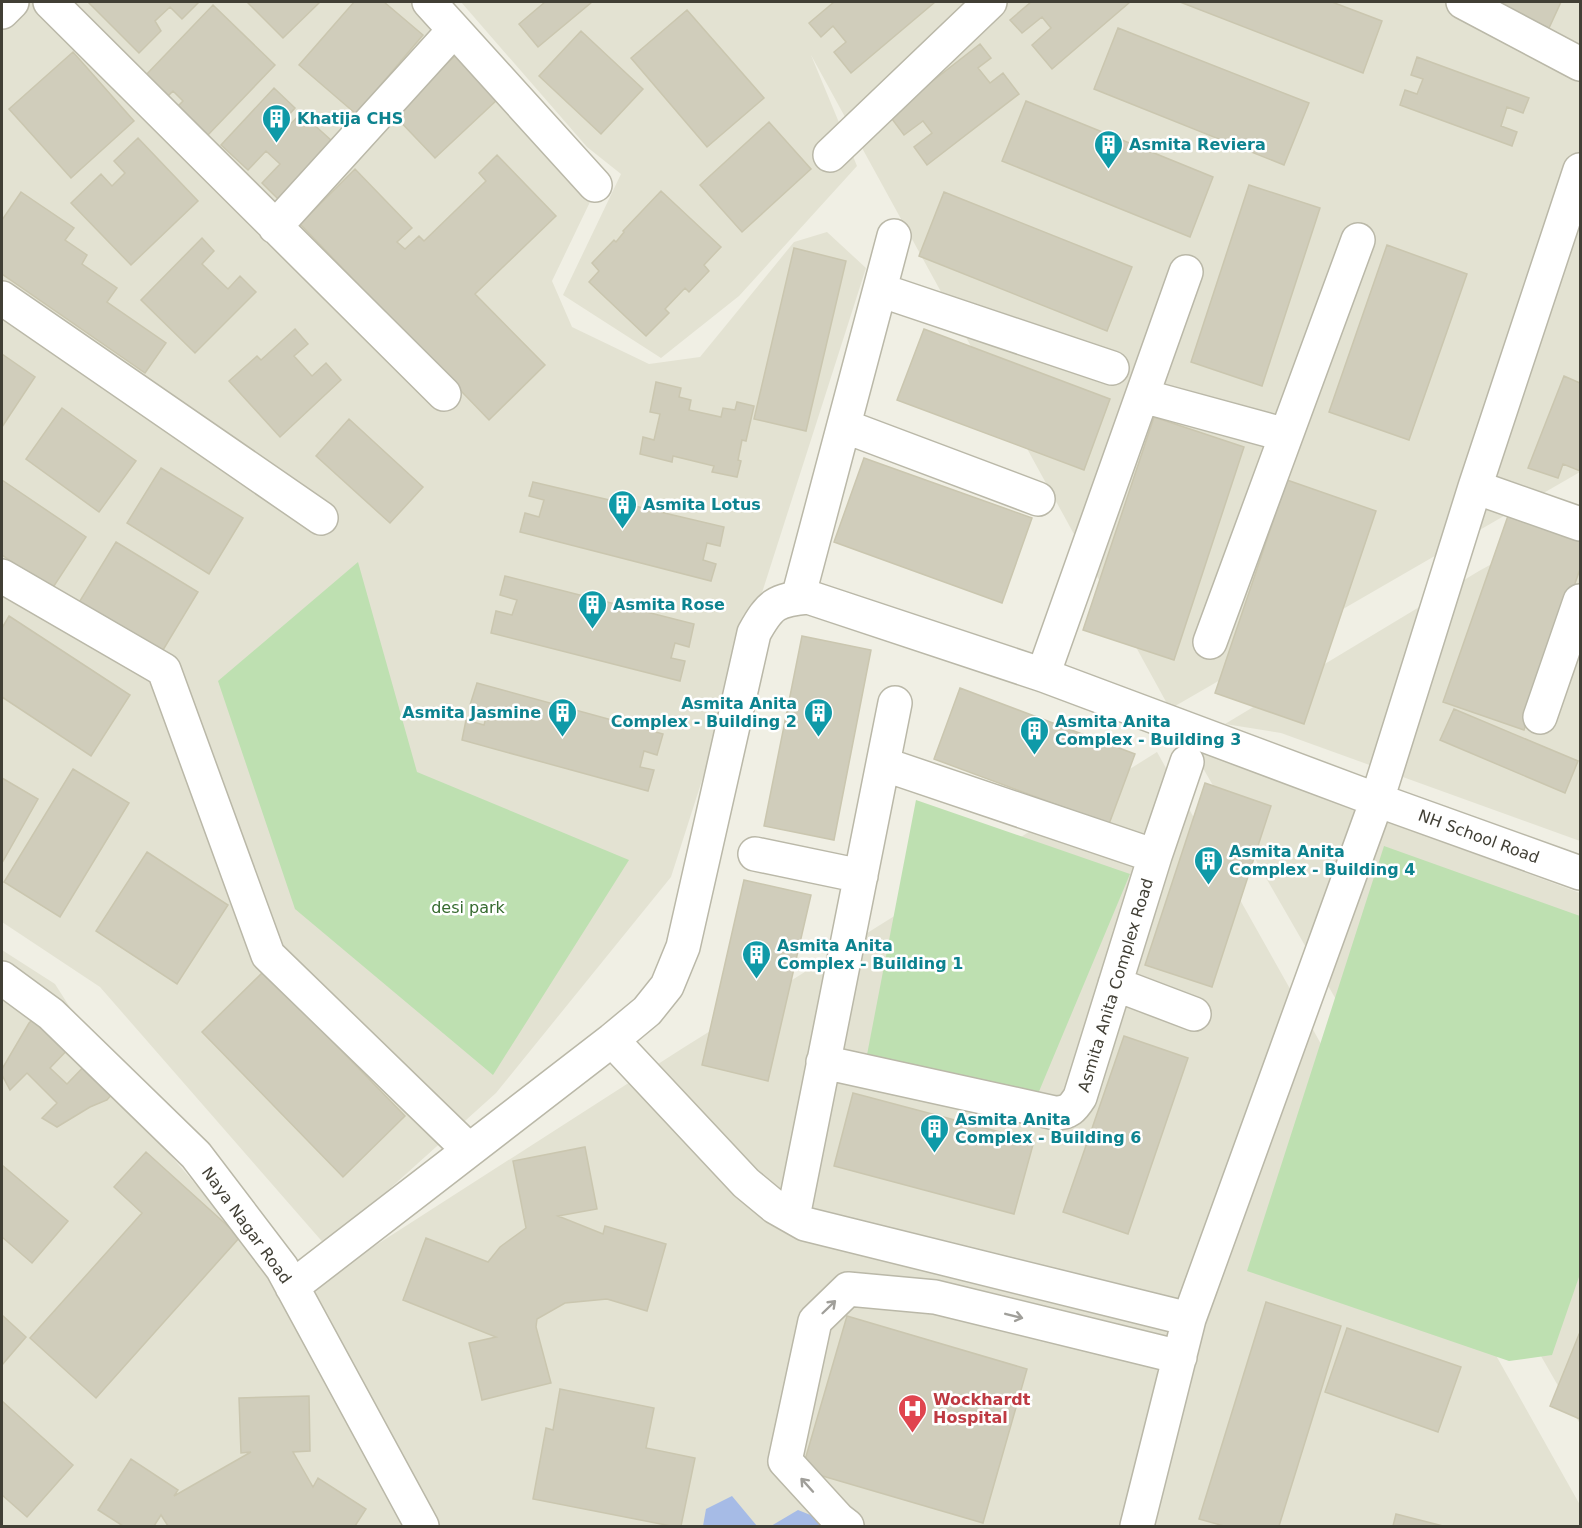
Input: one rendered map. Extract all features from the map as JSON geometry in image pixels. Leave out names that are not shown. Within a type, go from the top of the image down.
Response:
[{"type":"street","points":[[2,12],[12,2]]},
{"type":"street","points":[[50,2],[444,394]]},
{"type":"street","points":[[429,2],[596,185]]},
{"type":"street","points":[[830,155],[990,2]]},
{"type":"street","points":[[1462,2],[1581,64]]},
{"type":"street","points":[[275,227],[454,30]]},
{"type":"street","points":[[1137,1527],[1189,1319],[1377,800],[1475,487],[1581,170]]},
{"type":"street","points":[[292,1287],[612,1040],[647,1011],[667,986],[683,948],[754,633],[766,611],[784,599],[798,598],[894,236]]},
{"type":"street","points":[[1210,642],[1358,240]]},
{"type":"street","points":[[1043,675],[1186,272]]},
{"type":"street","points":[[880,290],[1112,368]]},
{"type":"street","points":[[2,298],[321,518]]},
{"type":"street","points":[[1143,396],[1286,435]]},
{"type":"street","points":[[844,426],[1038,499]]},
{"type":"street","points":[[1475,487],[1581,524]]},
{"type":"street","points":[[2,576],[164,670],[268,955],[469,1150]]},
{"type":"street","name":"NH School Road","points":[[798,598],[808,597],[1043,675],[1377,800],[1581,873]]},
{"type":"street","points":[[1540,717],[1581,601]]},
{"type":"street","points":[[793,1217],[896,703]]},
{"type":"street","name":"Asmita Anita Complex Road","points":[[823,1062],[1055,1113],[1065,1113],[1072,1108],[1080,1097],[1155,856],[1187,762]]},
{"type":"street","name":"Asmita Anita Complex Road","points":[[883,764],[1155,856]]},
{"type":"street","points":[[755,854],[861,876]]},
{"type":"street","name":"Naya Nagar Road","points":[[2,978],[51,1014],[196,1155],[282,1268],[422,1527]]},
{"type":"street","points":[[1115,984],[1194,1014]]},
{"type":"street","points":[[612,1040],[746,1183],[775,1207],[805,1224],[1189,1319]]},
{"type":"street","points":[[847,1527],[785,1461],[815,1321],[848,1289],[935,1297],[1180,1357]]},
{"type":"shaded area","points":[[2,2],[431,2],[602,177],[552,281],[572,327],[649,364],[700,357],[794,242],[827,232],[866,268],[671,877],[496,1093],[326,1246],[100,987],[2,922]]},
{"type":"shaded area","points":[[461,2],[1580,2],[1580,472],[1170,709],[811,55],[857,166],[739,296],[661,358],[563,295],[621,174],[587,147]]},
{"type":"shaded area","points":[[1580,515],[1580,841],[1281,733],[1225,724],[1479,571]]},
{"type":"shaded area","points":[[1192,749],[1580,893],[1580,1424]]},
{"type":"shaded area","points":[[1157,752],[1580,1505],[1580,1526],[2,1526],[2,950],[55,984],[147,1128],[254,1252],[328,1276],[683,1048]]},
{"type":"green space","name":"desi park","points":[[358,562],[417,772],[629,860],[493,1075],[295,909],[218,681]]},
{"type":"green space","points":[[916,800],[1130,874],[1035,1101],[866,1060]]},
{"type":"green space","points":[[1384,846],[1580,916],[1580,1274],[1552,1355],[1509,1361],[1247,1271]]},
{"type":"water","points":[[732,1496],[757,1526],[703,1526],[706,1509]]},
{"type":"water","points":[[798,1510],[813,1516],[820,1526],[771,1526]]},
{"type":"building","points":[[88,2],[199,2],[182,19],[170,7],[155,21],[161,31],[139,53]]},
{"type":"building","points":[[247,2],[320,2],[283,38]]},
{"type":"building","points":[[354,2],[384,2],[423,35],[356,114],[299,65]]},
{"type":"building","points":[[545,2],[592,2],[538,47],[519,24]]},
{"type":"building","points":[[834,2],[935,2],[851,73],[834,52],[846,42],[833,26],[821,37],[809,23]]},
{"type":"building","points":[[1031,2],[1130,2],[1052,69],[1032,45],[1051,28],[1042,17],[1022,33],[1010,20]]},
{"type":"building","points":[[1180,2],[1332,2],[1382,21],[1363,73]]},
{"type":"building","points":[[1488,2],[1561,2],[1549,28]]},
{"type":"building","points":[[213,5],[275,65],[207,136],[177,107],[183,101],[173,91],[167,97],[145,76]]},
{"type":"building","points":[[687,10],[764,98],[707,147],[631,58]]},
{"type":"building","points":[[1118,28],[1309,103],[1284,165],[1094,89]]},
{"type":"building","points":[[581,31],[643,89],[601,134],[539,76]]},
{"type":"building","points":[[980,44],[991,58],[978,68],[990,83],[1003,73],[1019,94],[927,165],[914,147],[932,133],[923,121],[904,135],[889,115]]},
{"type":"building","points":[[73,52],[134,121],[71,178],[9,109]]},
{"type":"building","points":[[456,55],[498,99],[435,158],[393,114]]},
{"type":"building","points":[[1417,57],[1529,98],[1523,113],[1507,107],[1501,126],[1517,132],[1512,146],[1400,105],[1405,90],[1417,94],[1423,79],[1411,75]]},
{"type":"building","name":"Khatija CHS","points":[[274,88],[295,108],[279,126],[284,131],[301,113],[332,141],[278,199],[262,183],[280,164],[266,151],[248,170],[221,145]]},
{"type":"building","name":"Asmita Reviera","points":[[1026,101],[1213,177],[1190,237],[1002,161]]},
{"type":"building","points":[[769,122],[811,169],[742,232],[700,185]]},
{"type":"building","points":[[138,138],[198,201],[131,265],[71,203],[101,174],[112,186],[125,173],[114,161]]},
{"type":"building","points":[[497,155],[556,216],[475,294],[545,365],[489,420],[300,224],[355,169],[412,228],[397,242],[405,249],[419,236],[424,241],[486,181],[479,173]]},
{"type":"building","points":[[1249,185],[1320,208],[1262,386],[1191,362]]},
{"type":"building","points":[[661,191],[721,247],[704,265],[709,271],[689,292],[685,288],[665,309],[669,313],[646,336],[589,282],[599,271],[592,263],[614,240],[616,242],[623,231]]},
{"type":"building","points":[[21,192],[74,228],[65,240],[87,255],[82,264],[117,288],[107,302],[166,343],[145,373],[2,274],[2,220]]},
{"type":"building","points":[[944,192],[1132,267],[1107,331],[919,256]]},
{"type":"building","points":[[202,238],[214,251],[202,264],[228,289],[240,276],[256,292],[195,353],[141,300]]},
{"type":"building","points":[[1387,245],[1467,274],[1409,440],[1329,412]]},
{"type":"building","points":[[794,248],[846,261],[806,431],[754,419]]},
{"type":"building","points":[[295,329],[308,344],[294,356],[312,376],[326,363],[341,380],[280,437],[229,381],[257,356],[261,360]]},
{"type":"building","points":[[924,329],[1110,399],[1084,470],[897,400]]},
{"type":"building","points":[[2,354],[35,377],[2,427]]},
{"type":"building","points":[[1564,376],[1580,383],[1580,471],[1563,464],[1558,478],[1528,468]]},
{"type":"building","points":[[656,382],[681,388],[679,397],[691,400],[689,410],[721,417],[723,408],[735,410],[737,402],[754,406],[746,441],[742,440],[738,460],[741,461],[737,477],[712,472],[714,466],[673,456],[672,462],[640,454],[643,437],[654,440],[660,414],[650,412]]},
{"type":"building","points":[[62,408],[136,461],[99,512],[26,459]]},
{"type":"building","points":[[1154,417],[1244,447],[1174,660],[1083,630]]},
{"type":"building","points":[[349,419],[423,487],[390,523],[316,456]]},
{"type":"building","points":[[864,458],[1032,518],[1002,603],[834,542]]},
{"type":"building","points":[[161,468],[243,518],[209,574],[127,523]]},
{"type":"building","points":[[2,480],[86,537],[52,589],[2,555]]},
{"type":"building","points":[[1287,480],[1376,511],[1304,724],[1215,693]]},
{"type":"building","name":"Asmita Lotus","points":[[533,482],[724,527],[720,546],[707,543],[703,560],[716,564],[711,581],[520,532],[525,513],[539,517],[544,500],[529,496]]},
{"type":"building","points":[[1509,513],[1580,539],[1580,569],[1524,730],[1443,702]]},
{"type":"building","points":[[116,542],[198,592],[157,660],[75,609]]},
{"type":"building","name":"Asmita Rose","points":[[505,576],[694,624],[689,647],[675,643],[671,658],[685,661],[680,681],[491,633],[496,611],[512,615],[517,600],[500,595]]},
{"type":"building","points":[[9,616],[130,695],[91,756],[2,697],[2,628]]},
{"type":"building","name":"Asmita Anita Complex - Building 2","points":[[802,636],[871,650],[834,840],[764,826]]},
{"type":"building","name":"Asmita Jasmine","points":[[477,683],[663,734],[657,755],[644,751],[640,767],[654,770],[648,791],[462,740],[466,720],[484,725],[488,710],[470,705]]},
{"type":"building","name":"Asmita Anita Complex - Building 3","points":[[960,688],[1135,754],[1109,824],[934,759]]},
{"type":"building","points":[[1454,709],[1578,761],[1565,793],[1440,740]]},
{"type":"building","points":[[73,769],[129,803],[60,917],[4,882]]},
{"type":"building","points":[[2,778],[38,799],[2,863]]},
{"type":"building","name":"Asmita Anita Complex - Building 4","points":[[1205,783],[1271,806],[1212,987],[1145,965]]},
{"type":"building","points":[[147,852],[228,905],[177,984],[96,931]]},
{"type":"building","name":"Asmita Anita Complex - Building 1","points":[[744,880],[811,895],[768,1081],[702,1065]]},
{"type":"building","points":[[264,971],[405,1116],[343,1177],[202,1032]]},
{"type":"building","points":[[43,1010],[74,1043],[50,1068],[67,1084],[91,1059],[119,1086],[107,1100],[90,1107],[57,1127],[42,1118],[57,1103],[27,1073],[10,1090],[2,1075],[2,1069],[29,1023]]},
{"type":"building","points":[[1124,1036],[1188,1058],[1128,1234],[1063,1212]]},
{"type":"building","name":"Asmita Anita Complex - Building 6","points":[[853,1093],[1034,1141],[1014,1214],[834,1166]]},
{"type":"building","points":[[585,1147],[597,1209],[558,1216],[603,1234],[605,1226],[666,1244],[647,1311],[607,1299],[565,1303],[537,1319],[536,1327],[551,1383],[482,1400],[469,1343],[496,1337],[403,1300],[426,1238],[488,1262],[500,1247],[526,1228],[513,1161]]},
{"type":"building","points":[[146,1152],[240,1237],[96,1398],[30,1338],[142,1213],[114,1187]]},
{"type":"building","points":[[2,1165],[68,1221],[32,1263],[2,1237]]},
{"type":"building","points":[[1266,1302],[1341,1326],[1279,1526],[1224,1526],[1199,1519]]},
{"type":"building","points":[[2,1315],[26,1337],[2,1365]]},
{"type":"building","points":[[847,1316],[1027,1369],[983,1523],[802,1470]]},
{"type":"building","points":[[1347,1328],[1461,1367],[1438,1432],[1325,1392]]},
{"type":"building","points":[[1580,1332],[1580,1419],[1550,1406]]},
{"type":"building","points":[[560,1389],[654,1408],[646,1448],[695,1458],[681,1526],[533,1499],[546,1428],[553,1430]]},
{"type":"building","points":[[309,1396],[310,1451],[293,1452],[313,1487],[318,1478],[366,1509],[355,1526],[168,1526],[161,1515],[154,1526],[123,1526],[98,1510],[131,1459],[178,1490],[174,1496],[251,1452],[241,1453],[239,1398]]},
{"type":"building","points":[[2,1401],[73,1465],[27,1517],[2,1495]]},
{"type":"building","points":[[1396,1514],[1443,1526],[1393,1526]]},
{"type":"place","name":"Khatija CHS","points":[[276,144]]},
{"type":"place","name":"Asmita Reviera","points":[[1108,170]]},
{"type":"place","name":"Asmita Lotus","points":[[622,530]]},
{"type":"place","name":"Asmita Rose","points":[[592,630]]},
{"type":"place","name":"Asmita Jasmine","points":[[562,738]]},
{"type":"place","name":"Asmita Anita Complex - Building 2","points":[[818,738]]},
{"type":"place","name":"Asmita Anita Complex - Building 3","points":[[1034,756]]},
{"type":"place","name":"Asmita Anita Complex - Building 4","points":[[1208,886]]},
{"type":"place","name":"Asmita Anita Complex - Building 1","points":[[756,980]]},
{"type":"place","name":"Asmita Anita Complex - Building 6","points":[[934,1154]]},
{"type":"place","name":"Wockhardt Hospital","points":[[912,1434]]}]
